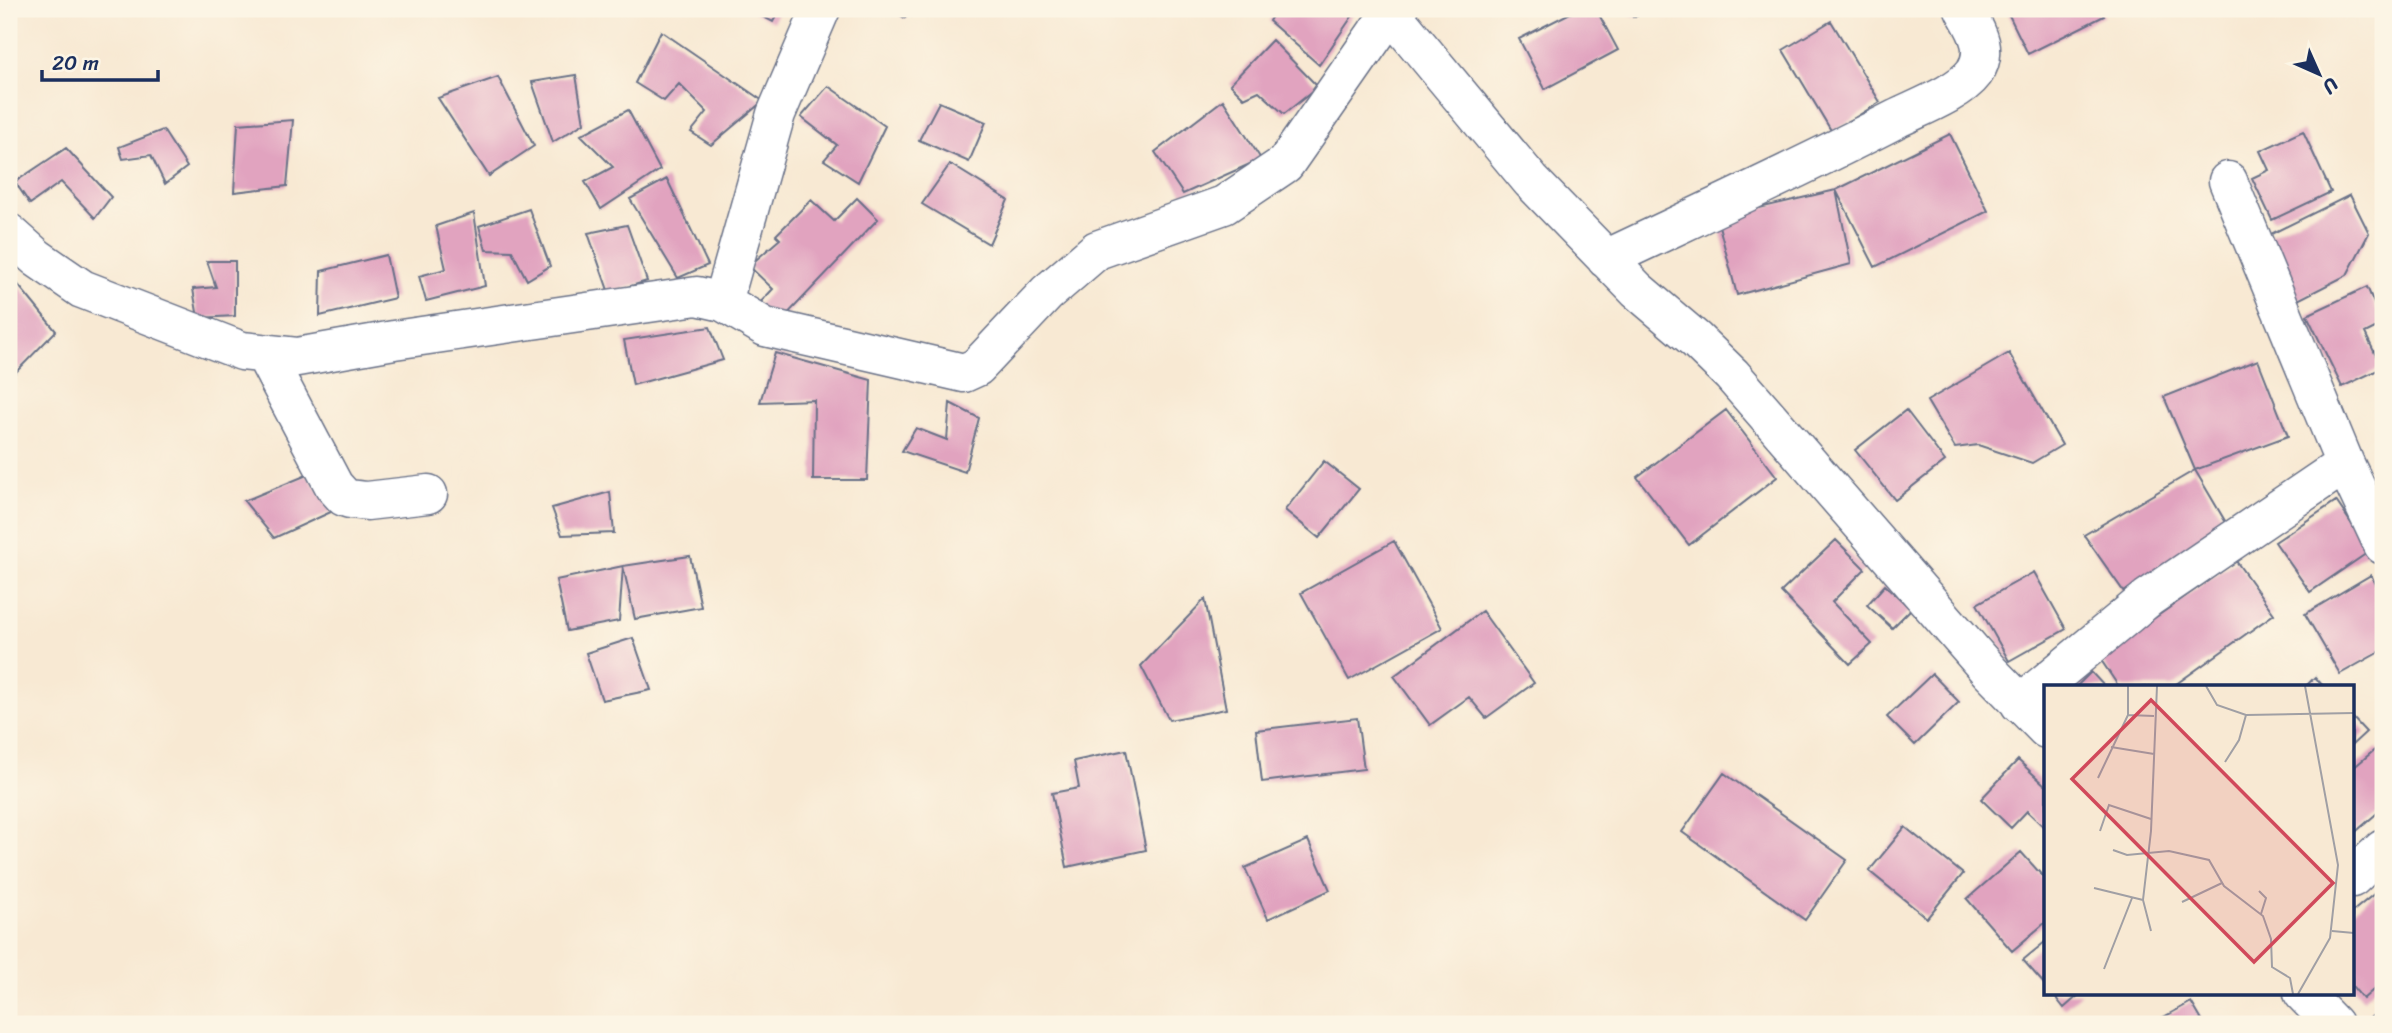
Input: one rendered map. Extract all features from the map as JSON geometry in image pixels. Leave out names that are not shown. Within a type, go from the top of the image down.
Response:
[{"type":"street","points":[[723,302],[776,114],[821,9]]},
{"type":"street","points":[[1606,259],[1951,91],[1973,74],[1982,54],[1979,37],[1965,9]]},
{"type":"street","points":[[9,233],[37,258],[82,289],[242,351],[265,355],[297,357],[394,340],[697,296],[723,302],[765,327],[964,373],[977,367],[1047,293],[1097,250],[1224,205],[1285,164],[1390,10],[1531,181],[1637,290],[1732,375],[1990,672],[2033,716]]},
{"type":"street","points":[[2228,181],[2345,464],[2383,545]]},
{"type":"street","points":[[265,355],[334,486],[344,497],[367,501],[428,494]]},
{"type":"street","points":[[2063,685],[2148,598],[2345,464]]},
{"type":"street","points":[[2354,875],[2383,849]]},
{"type":"street","points":[[2305,995],[2333,1024]]},
{"type":"building","points":[[748,9],[780,9],[773,22]]},
{"type":"building","points":[[890,9],[910,9],[905,18]]},
{"type":"building","points":[[1276,9],[1346,9],[1353,15],[1319,65],[1269,21]]},
{"type":"building","points":[[1578,9],[1596,9],[1618,50],[1545,89],[1519,39]]},
{"type":"building","points":[[1628,9],[1651,9],[1633,17]]},
{"type":"building","points":[[2006,9],[2100,9],[2104,16],[2028,54]]},
{"type":"building","points":[[1831,21],[1880,102],[1832,132],[1783,50]]},
{"type":"building","points":[[661,31],[763,101],[711,145],[691,132],[707,112],[679,84],[664,101],[635,83]]},
{"type":"building","points":[[1272,40],[1318,87],[1284,114],[1259,91],[1244,98],[1230,84]]},
{"type":"building","points":[[576,75],[584,123],[553,142],[532,82]]},
{"type":"building","points":[[498,77],[534,146],[489,176],[438,98]]},
{"type":"building","points":[[828,86],[885,126],[858,182],[824,160],[837,145],[801,117]]},
{"type":"building","points":[[1223,100],[1261,159],[1183,194],[1155,152]]},
{"type":"building","points":[[939,102],[986,122],[969,162],[919,140]]},
{"type":"building","points":[[628,110],[660,170],[601,209],[585,182],[613,167],[581,135]]},
{"type":"building","points":[[293,120],[287,186],[234,192],[238,124]]},
{"type":"building","points":[[163,130],[187,167],[165,184],[151,155],[123,159],[119,147]]},
{"type":"building","points":[[2303,131],[2331,192],[2272,220],[2252,178],[2269,170],[2260,151]]},
{"type":"building","points":[[1950,134],[1988,211],[1875,267],[1836,190]]},
{"type":"building","points":[[66,148],[111,197],[95,218],[61,182],[30,204],[15,182]]},
{"type":"building","points":[[950,164],[1008,200],[989,244],[922,204]]},
{"type":"building","points":[[667,179],[708,265],[678,278],[630,199]]},
{"type":"building","points":[[1836,190],[1851,264],[1737,295],[1717,218]]},
{"type":"building","points":[[2350,195],[2369,233],[2347,275],[2298,300],[2267,236]]},
{"type":"building","points":[[857,198],[878,219],[780,322],[758,305],[773,289],[749,266],[780,239],[776,235],[811,200],[834,221]]},
{"type":"building","points":[[529,209],[550,266],[527,280],[512,251],[486,250],[479,226]]},
{"type":"building","points":[[474,213],[485,286],[426,301],[419,276],[446,269],[436,226]]},
{"type":"building","points":[[627,225],[647,281],[609,293],[588,233]]},
{"type":"building","points":[[386,255],[395,298],[320,316],[321,271]]},
{"type":"building","points":[[207,261],[235,261],[235,316],[198,318],[193,289],[216,287]]},
{"type":"building","points":[[15,281],[56,331],[16,372],[9,364],[9,286]]},
{"type":"building","points":[[2367,287],[2383,324],[2365,333],[2382,368],[2342,387],[2307,315]]},
{"type":"building","points":[[710,327],[723,360],[633,385],[624,340]]},
{"type":"building","points":[[775,353],[871,380],[867,480],[813,480],[814,400],[760,402]]},
{"type":"building","points":[[2009,353],[2062,445],[2032,463],[1978,445],[1955,448],[1927,401]]},
{"type":"building","points":[[2258,360],[2288,436],[2195,470],[2164,397]]},
{"type":"building","points":[[950,403],[979,418],[965,472],[902,451],[916,428],[947,440]]},
{"type":"building","points":[[1726,410],[1777,477],[1689,545],[1637,477]]},
{"type":"building","points":[[1906,410],[1945,461],[1895,500],[1855,450]]},
{"type":"building","points":[[1324,461],[1359,489],[1319,538],[1285,510]]},
{"type":"building","points":[[2195,470],[2228,526],[2124,592],[2084,535]]},
{"type":"building","points":[[307,475],[333,511],[274,538],[244,501]]},
{"type":"building","points":[[610,492],[614,533],[562,535],[552,508]]},
{"type":"building","points":[[2336,501],[2370,551],[2310,592],[2275,542]]},
{"type":"building","points":[[1836,540],[1865,569],[1832,602],[1872,644],[1850,664],[1781,592]]},
{"type":"building","points":[[1394,541],[1442,628],[1349,680],[1301,593]]},
{"type":"building","points":[[690,556],[701,607],[635,619],[623,566]]},
{"type":"building","points":[[2236,561],[2274,614],[2175,685],[2118,685],[2099,657]]},
{"type":"building","points":[[623,566],[619,621],[567,631],[556,580]]},
{"type":"building","points":[[2034,572],[2066,629],[2009,661],[1977,604]]},
{"type":"building","points":[[2371,575],[2383,597],[2383,650],[2340,674],[2305,614]]},
{"type":"building","points":[[1885,585],[1911,609],[1892,628],[1867,605]]},
{"type":"building","points":[[1205,599],[1226,709],[1169,720],[1141,666]]},
{"type":"building","points":[[1482,611],[1534,683],[1486,718],[1469,697],[1430,725],[1394,676]]},
{"type":"building","points":[[633,638],[651,690],[602,700],[586,653]]},
{"type":"building","points":[[2091,672],[2103,685],[2078,685]]},
{"type":"building","points":[[1932,674],[1959,702],[1915,745],[1887,717]]},
{"type":"building","points":[[2315,677],[2322,685],[2307,685]]},
{"type":"building","points":[[1357,718],[1364,769],[1262,782],[1256,730]]},
{"type":"building","points":[[2354,719],[2366,732],[2354,743]]},
{"type":"building","points":[[2377,748],[2383,756],[2383,808],[2354,833],[2354,767]]},
{"type":"building","points":[[1126,750],[1146,850],[1067,867],[1052,793],[1079,788],[1074,761]]},
{"type":"building","points":[[2018,760],[2044,784],[2044,827],[2027,811],[2011,828],[1981,799]]},
{"type":"building","points":[[1724,773],[1847,860],[1805,920],[1682,832]]},
{"type":"building","points":[[1905,827],[1963,874],[1927,918],[1869,871]]},
{"type":"building","points":[[1308,840],[1330,890],[1268,919],[1245,868]]},
{"type":"building","points":[[2021,852],[2044,878],[2044,924],[2012,951],[1967,899]]},
{"type":"building","points":[[2374,894],[2383,905],[2383,986],[2381,983],[2363,999],[2354,988],[2354,910]]},
{"type":"building","points":[[2044,943],[2044,984],[2023,960]]},
{"type":"building","points":[[2054,995],[2079,995],[2064,1008]]},
{"type":"building","points":[[2191,1002],[2204,1024],[2151,1024]]},
{"type":"building","points":[[2383,1007],[2383,1024],[2373,1024],[2369,1019]]}]
